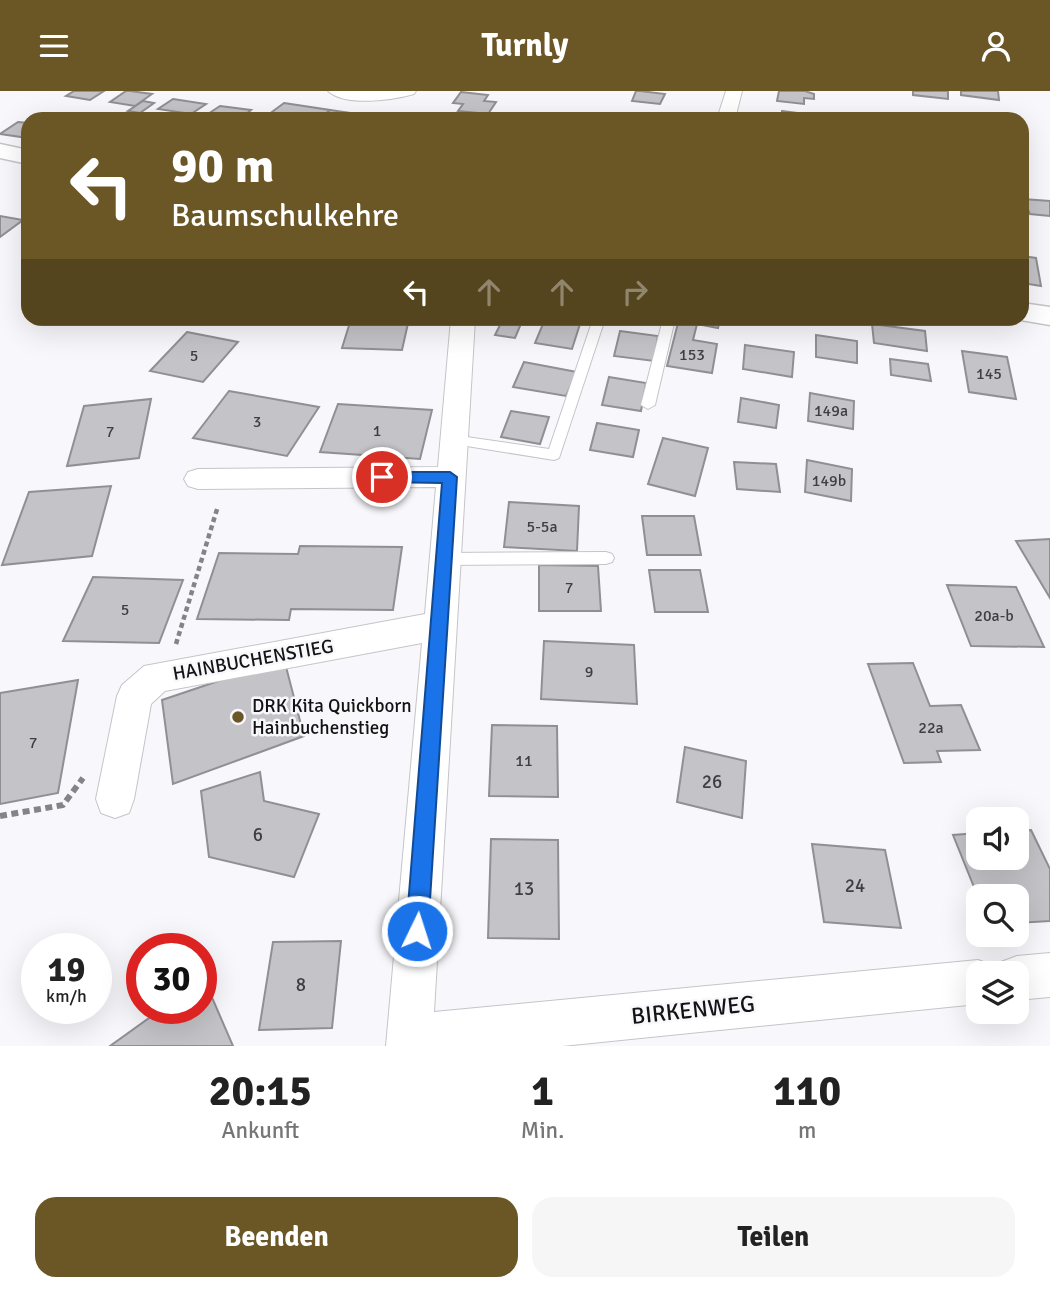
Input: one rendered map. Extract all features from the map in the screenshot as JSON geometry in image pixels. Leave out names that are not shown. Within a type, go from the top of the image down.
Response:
[{"type":"main road","points":[[0,151],[21,156]]},
{"type":"main road","points":[[1029,313],[1050,316]]},
{"type":"street","points":[[336,91],[383,97],[408,91]]},
{"type":"street","points":[[728,112],[734,91]]},
{"type":"street","points":[[409,1042],[462,326]]},
{"type":"street","points":[[198,479],[450,477]]},
{"type":"street","name":"HAINBUCHENSTIEG","points":[[118,784],[135,696],[148,682],[167,675],[439,626]]},
{"type":"street","points":[[1029,977],[1050,975]]},
{"type":"street","name":"BIRKENWEG","points":[[409,1042],[966,983]]},
{"type":"lane","points":[[453,440],[554,456],[597,326]]},
{"type":"lane","points":[[648,405],[667,326]]},
{"type":"lane","points":[[444,559],[606,558]]},
{"type":"path","points":[[167,675],[227,478]]},
{"type":"path","points":[[0,816],[63,805],[83,778],[118,784]]},
{"type":"building","points":[[74,91],[104,91],[90,100],[66,96]]},
{"type":"building","points":[[126,91],[152,94],[135,106],[110,102]]},
{"type":"building","points":[[636,91],[665,94],[660,104],[632,101]]},
{"type":"building","points":[[779,91],[805,91],[814,94],[814,99],[804,98],[804,104],[777,101]]},
{"type":"building","points":[[913,91],[948,91],[948,99],[913,95]]},
{"type":"building","points":[[961,91],[998,91],[999,100],[961,95]]},
{"type":"building","points":[[461,92],[488,95],[484,101],[496,102],[489,112],[458,111],[463,104],[453,103]]},
{"type":"building","points":[[173,99],[206,104],[194,112],[158,109]]},
{"type":"building","points":[[143,101],[154,103],[141,112],[128,111]]},
{"type":"building","points":[[284,103],[330,110],[328,112],[272,112]]},
{"type":"building","points":[[220,106],[251,110],[249,112],[211,112]]},
{"type":"building","points":[[18,122],[21,122],[21,137],[0,134]]},
{"type":"building","points":[[1029,199],[1050,201],[1050,216],[1030,214]]},
{"type":"building","points":[[0,216],[21,220],[21,221],[0,237]]},
{"type":"building","points":[[1029,257],[1036,258],[1041,286],[1029,284]]},
{"type":"building","points":[[349,326],[407,326],[402,350],[342,348]]},
{"type":"building","points":[[500,326],[520,326],[515,338],[495,335]]},
{"type":"building","points":[[542,326],[579,326],[572,349],[535,343]]},
{"type":"building","points":[[677,326],[696,326],[693,340],[717,344],[712,373],[667,366]]},
{"type":"building","points":[[872,326],[925,331],[927,351],[874,343]]},
{"type":"building","points":[[620,331],[658,336],[654,361],[614,356]]},
{"type":"building","points":[[187,332],[238,342],[203,382],[150,371]]},
{"type":"building","points":[[816,335],[857,341],[857,363],[816,357]]},
{"type":"building","points":[[745,345],[794,352],[792,377],[743,369]]},
{"type":"building","points":[[962,351],[1007,357],[1016,399],[969,392]]},
{"type":"building","points":[[890,359],[928,364],[931,381],[891,375]]},
{"type":"building","points":[[524,362],[577,372],[566,396],[513,387]]},
{"type":"building","points":[[609,377],[646,383],[641,411],[602,405]]},
{"type":"building","points":[[229,391],[319,407],[287,456],[193,438]]},
{"type":"building","points":[[810,393],[854,401],[853,429],[808,421]]},
{"type":"building","points":[[741,398],[779,405],[776,428],[738,422]]},
{"type":"building","points":[[151,399],[139,458],[67,466],[84,406]]},
{"type":"building","points":[[338,404],[432,410],[420,459],[320,452]]},
{"type":"building","points":[[511,411],[549,417],[540,444],[501,437]]},
{"type":"building","points":[[597,423],[639,430],[633,457],[590,450]]},
{"type":"building","points":[[663,438],[708,448],[695,496],[648,484]]},
{"type":"building","points":[[807,460],[852,469],[851,501],[805,492]]},
{"type":"building","points":[[734,462],[776,464],[780,492],[737,489]]},
{"type":"building","points":[[111,486],[92,556],[2,565],[29,492]]},
{"type":"building","points":[[509,502],[579,506],[577,551],[504,547]]},
{"type":"building","points":[[642,516],[694,516],[701,555],[647,555]]},
{"type":"building","points":[[1050,539],[1050,598],[1016,541]]},
{"type":"building","points":[[300,546],[402,547],[393,610],[291,609],[289,620],[197,619],[219,553],[298,554]]},
{"type":"building","points":[[539,565],[598,566],[601,611],[539,611]]},
{"type":"building","points":[[649,570],[700,570],[708,612],[655,612]]},
{"type":"building","points":[[93,577],[183,580],[159,643],[63,641]]},
{"type":"building","points":[[947,585],[1016,587],[1044,647],[971,646]]},
{"type":"building","points":[[544,641],[634,645],[637,704],[541,699]]},
{"type":"building","points":[[284,659],[304,736],[173,784],[162,700]]},
{"type":"building","points":[[913,663],[930,706],[961,705],[980,750],[937,751],[941,762],[904,763],[868,664]]},
{"type":"building","points":[[78,680],[58,793],[0,804],[0,693]]},
{"type":"building","points":[[492,725],[557,726],[558,797],[489,796]]},
{"type":"building","points":[[685,747],[746,761],[742,818],[677,802]]},
{"type":"building","points":[[260,772],[264,801],[319,814],[294,877],[209,857],[201,791]]},
{"type":"building","points":[[1029,830],[1050,869],[1050,921],[1029,922],[1029,884],[973,884],[967,870],[1029,870]]},
{"type":"building","points":[[966,834],[966,867],[953,835]]},
{"type":"building","points":[[491,839],[558,840],[559,939],[488,938]]},
{"type":"building","points":[[812,844],[885,850],[901,928],[824,922]]},
{"type":"building","points":[[341,941],[332,1028],[259,1030],[273,942]]},
{"type":"building","points":[[217,1009],[233,1046],[110,1046],[141,1024],[217,1024]]},
{"type":"place","name":"DRK Kita Quickborn Hainbuchenstieg","points":[[238,717]]},
{"type":"route","points":[[382,477],[450,477],[417,931]]}]
